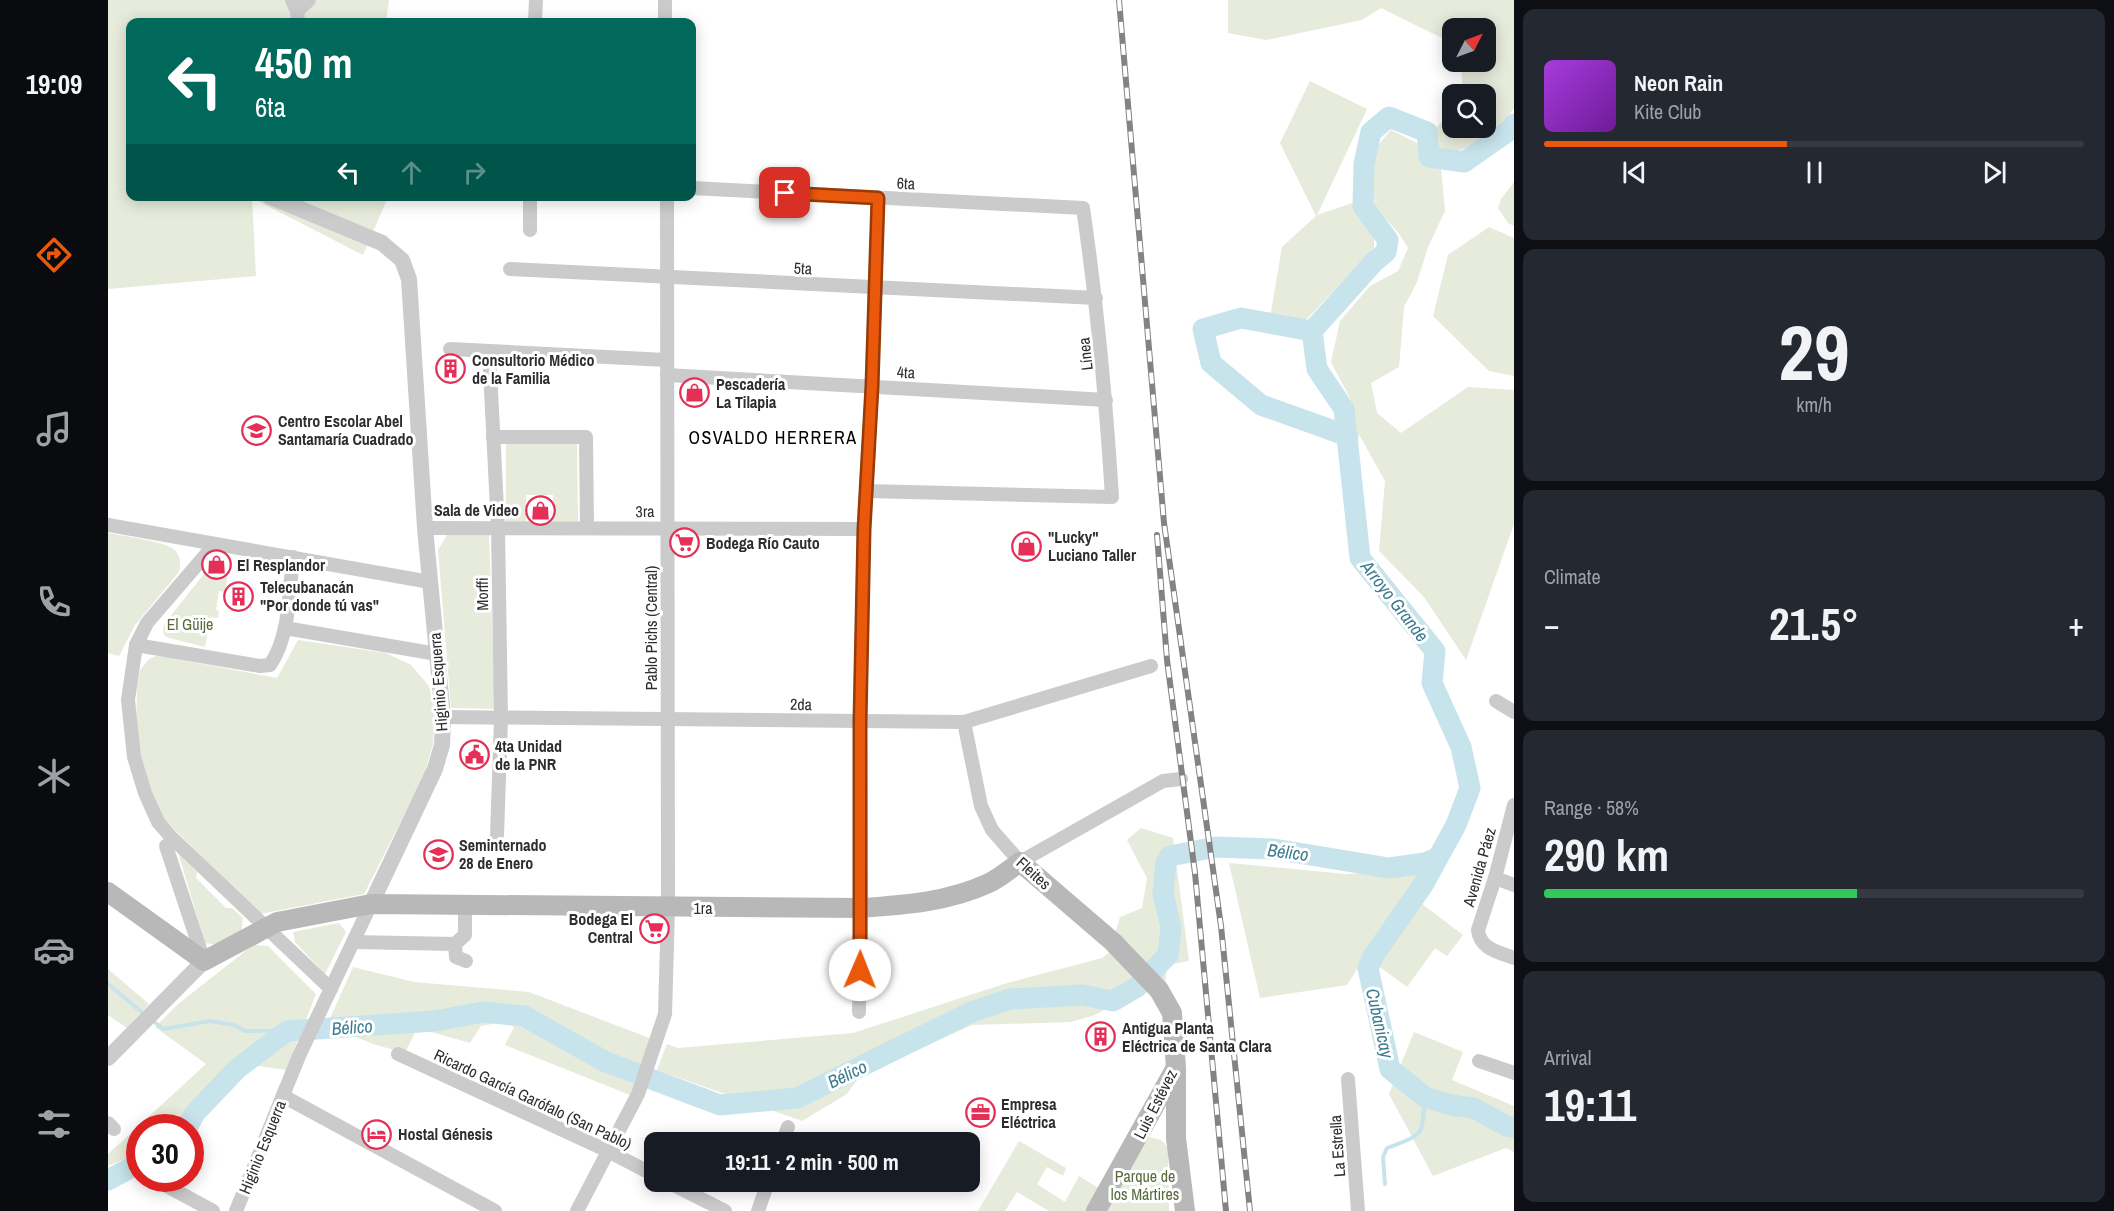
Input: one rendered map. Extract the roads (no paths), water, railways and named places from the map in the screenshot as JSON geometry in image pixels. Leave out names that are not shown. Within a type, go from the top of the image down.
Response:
[{"type":"main road","name":"1ra","points":[[204,961],[277,921],[371,904],[861,908],[941,900],[990,883],[1020,862]]},
{"type":"main road","name":"Fleites","points":[[1020,862],[1113,942],[1159,990]]},
{"type":"main road","points":[[108,892],[204,961]]},
{"type":"main road","name":"Luis Estévez","points":[[1096,1211],[1176,1068],[1172,1013],[1159,990]]},
{"type":"main road","points":[[1176,1068],[1176,1138],[1185,1211]]},
{"type":"main road","points":[[1144,1128],[1153,1123],[1162,1123],[1170,1128],[1176,1138]]},
{"type":"street","points":[[296,11],[309,0]]},
{"type":"street","points":[[535,18],[536,0]]},
{"type":"street","points":[[665,0],[665,18]]},
{"type":"street","name":"6ta","points":[[696,188],[1083,208]]},
{"type":"street","points":[[859,1012],[860,721],[864,529],[872,386],[878,198]]},
{"type":"street","name":"Higinio Esquerra","points":[[236,1211],[299,1056],[435,769],[442,745],[443,717],[425,528],[409,279],[402,260],[382,243],[281,201]]},
{"type":"street","points":[[530,201],[530,230]]},
{"type":"street","name":"Pablo Pichs (Central)","points":[[577,1211],[638,1094],[665,1014],[668,908],[667,201]]},
{"type":"street","name":"Línea","points":[[867,491],[1112,497],[1107,400],[1083,208]]},
{"type":"street","name":"5ta","points":[[510,269],[1096,298]]},
{"type":"street","points":[[450,349],[666,360]]},
{"type":"street","name":"Morffi","points":[[489,351],[498,528],[501,718],[497,836]]},
{"type":"street","name":"4ta","points":[[667,375],[1107,400]]},
{"type":"street","points":[[493,437],[586,437],[587,528]]},
{"type":"street","points":[[108,525],[430,582]]},
{"type":"street","name":"3ra","points":[[425,528],[864,529]]},
{"type":"street","points":[[215,544],[147,623],[136,645],[128,700],[134,757],[145,793],[158,822],[331,990]]},
{"type":"street","points":[[136,645],[260,666],[270,665],[277,655],[285,628],[293,558]]},
{"type":"street","points":[[285,628],[436,654]]},
{"type":"street","name":"2da","points":[[443,717],[964,722],[1151,666]]},
{"type":"street","points":[[1496,701],[1514,711]]},
{"type":"street","name":"Fleites","points":[[964,722],[981,806],[992,830],[1020,862]]},
{"type":"street","name":"1ra","points":[[1020,862],[1162,781],[1181,779]]},
{"type":"street","name":"Avenida Páez","points":[[1514,805],[1495,878],[1478,930],[1479,939],[1486,947],[1514,958]]},
{"type":"street","points":[[108,1058],[204,961],[166,846]]},
{"type":"street","points":[[1495,878],[1514,885]]},
{"type":"street","points":[[353,942],[455,944],[465,935],[465,906]]},
{"type":"street","points":[[455,944],[456,957],[466,961]]},
{"type":"street","name":"Ricardo García Garófalo (San Pablo)","points":[[398,1054],[644,1170]]},
{"type":"street","points":[[1479,1061],[1514,1073]]},
{"type":"street","name":"La Estrella","points":[[1348,1079],[1358,1211]]},
{"type":"street","points":[[283,1096],[495,1211]]},
{"type":"street","points":[[786,1132],[788,1127]]},
{"type":"street","points":[[178,1192],[213,1211]]},
{"type":"street","points":[[688,1192],[725,1211]]},
{"type":"street","points":[[758,1211],[765,1192]]},
{"type":"waterway","name":"Arroyo Grande","points":[[1514,124],[1513,128],[1464,162],[1429,157],[1427,132],[1389,117],[1371,132],[1364,164],[1363,206],[1388,240],[1386,252],[1374,262],[1312,331],[1317,369],[1344,409],[1360,558],[1435,651],[1432,683],[1461,747],[1470,788],[1456,825],[1423,885],[1374,955],[1368,968],[1390,1069],[1425,1097],[1451,1105],[1473,1108],[1507,1126],[1514,1127]]},
{"type":"waterway","name":"Arroyo Grande","points":[[1312,331],[1241,318],[1203,329],[1211,363],[1261,405],[1348,436]]},
{"type":"waterway","name":"Bélico","points":[[194,1114],[237,1069],[287,1031],[435,1021],[483,1012],[524,1016],[606,1062],[720,1105],[797,1098],[971,1012],[1010,999],[1082,995],[1113,1001],[1137,987],[1168,955],[1171,928],[1163,893],[1166,863],[1170,856],[1216,847],[1274,849],[1389,868],[1425,863],[1437,858]]},
{"type":"waterway","points":[[108,984],[144,1014]]},
{"type":"waterway","points":[[153,1021],[163,1029],[210,1021],[234,1025],[245,1031],[287,1031]]},
{"type":"waterway","points":[[1385,1184],[1383,1157],[1387,1148],[1419,1132],[1422,1127],[1425,1097]]},
{"type":"waterway","name":"Bélico","points":[[108,1180],[126,1170]]},
{"type":"railway","points":[[1119,0],[1164,523],[1221,926],[1250,1211]]},
{"type":"railway","points":[[1157,535],[1167,660],[1195,873],[1226,1211]]},
{"type":"place","name":"Consultorio Médico de la Familia","points":[[451,369]]},
{"type":"place","name":"Pescadería La Tilapia","points":[[695,393]]},
{"type":"place","name":"Centro Escolar Abel Santamaría Cuadrado","points":[[257,430]]},
{"type":"place","name":"Sala de Video","points":[[540,510]]},
{"type":"place","name":"Bodega Río Cauto","points":[[685,543]]},
{"type":"place","name":"\"Lucky\" Luciano Taller","points":[[1027,546]]},
{"type":"place","name":"El Resplandor","points":[[216,565]]},
{"type":"place","name":"Telecubanacán \"Por donde tú vas\"","points":[[239,596]]},
{"type":"place","name":"4ta Unidad de la PNR","points":[[474,755]]},
{"type":"place","name":"Seminternado 28 de Enero","points":[[438,854]]},
{"type":"place","name":"Bodega El Central","points":[[654,928]]},
{"type":"place","name":"Antigua Planta Eléctrica de Santa Clara","points":[[1101,1037]]},
{"type":"place","name":"Empresa Eléctrica","points":[[980,1113]]},
{"type":"place","name":"Hostal Génesis","points":[[377,1134]]},
{"type":"district","name":"OSVALDO HERRERA","points":[[773,437]]},
{"type":"park label","name":"El Güije","points":[[190,624]]},
{"type":"park label","name":"Parque de los Mártires","points":[[1145,1185]]},
{"type":"water label","name":"Cubanicay","points":[[1380,1023]]}]
